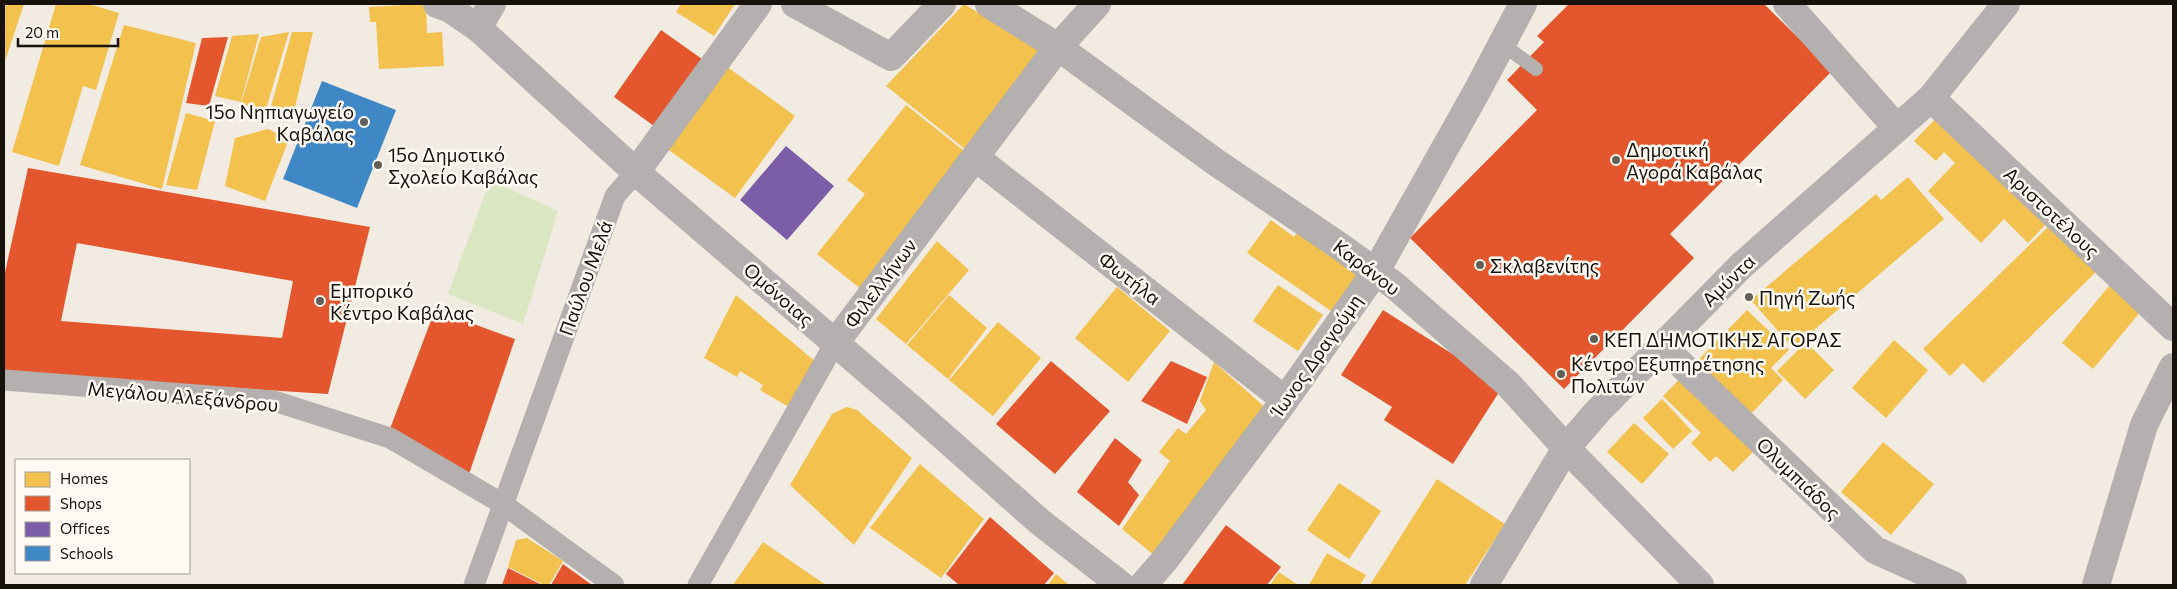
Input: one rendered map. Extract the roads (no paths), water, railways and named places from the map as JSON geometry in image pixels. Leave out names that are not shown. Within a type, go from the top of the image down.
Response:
[{"type":"street","name":"Ομόνοιας","points":[[437,4],[478,28],[636,172],[1040,522],[1121,585]]},
{"type":"street","points":[[478,28],[492,4]]},
{"type":"street","name":"Παύλου Μελά","points":[[474,585],[615,196],[636,172],[758,4]]},
{"type":"street","points":[[795,4],[891,57],[942,4]]},
{"type":"street","name":"Καράνου","points":[[989,4],[1058,47],[1214,161],[1376,271],[1508,384],[1566,448],[1700,585]]},
{"type":"street","name":"Φιλελλήνων","points":[[698,585],[835,343],[1058,47],[1097,4]]},
{"type":"street","name":"Ίωνος Δραγούμη","points":[[1143,585],[1164,561],[1285,400],[1376,271],[1523,4]]},
{"type":"street","points":[[1787,4],[1897,128]]},
{"type":"street","name":"Αμύντα","points":[[1484,585],[1566,448],[1598,411],[1741,266],[1931,98],[2006,4]]},
{"type":"street","name":"Αριστοτέλους","points":[[1931,98],[2173,327]]},
{"type":"street","name":"Φωτήλα","points":[[975,157],[1285,400]]},
{"type":"street","name":"Ολυμπιάδος","points":[[1662,346],[1875,550],[1953,585]]},
{"type":"street","points":[[2096,585],[2144,425],[2173,367]]},
{"type":"street","name":"Μεγάλου Αλεξάνδρου","points":[[4,380],[274,401],[390,438],[503,504],[614,585]]},
{"type":"lane","points":[[1502,44],[1536,68]]},
{"type":"place","name":"15ο Νηπιαγωγείο Καβάλας","points":[[364,122]]},
{"type":"place","name":"Δημοτική Αγορά Καβάλας","points":[[1616,160]]},
{"type":"place","name":"15ο Δημοτικό Σχολείο Καβάλας","points":[[378,165]]},
{"type":"place","name":"Σκλαβενίτης","points":[[1480,265]]},
{"type":"place","name":"Πηγή Ζωής","points":[[1749,297]]},
{"type":"place","name":"Εμπορικό Κέντρο Καβάλας","points":[[320,301]]},
{"type":"place","name":"ΚΕΠ ΔΗΜΟΤΙΚΗΣ ΑΓΟΡΑΣ","points":[[1594,339]]},
{"type":"place","name":"Κέντρο Εξυπηρέτησης Πολιτών","points":[[1561,374]]}]
